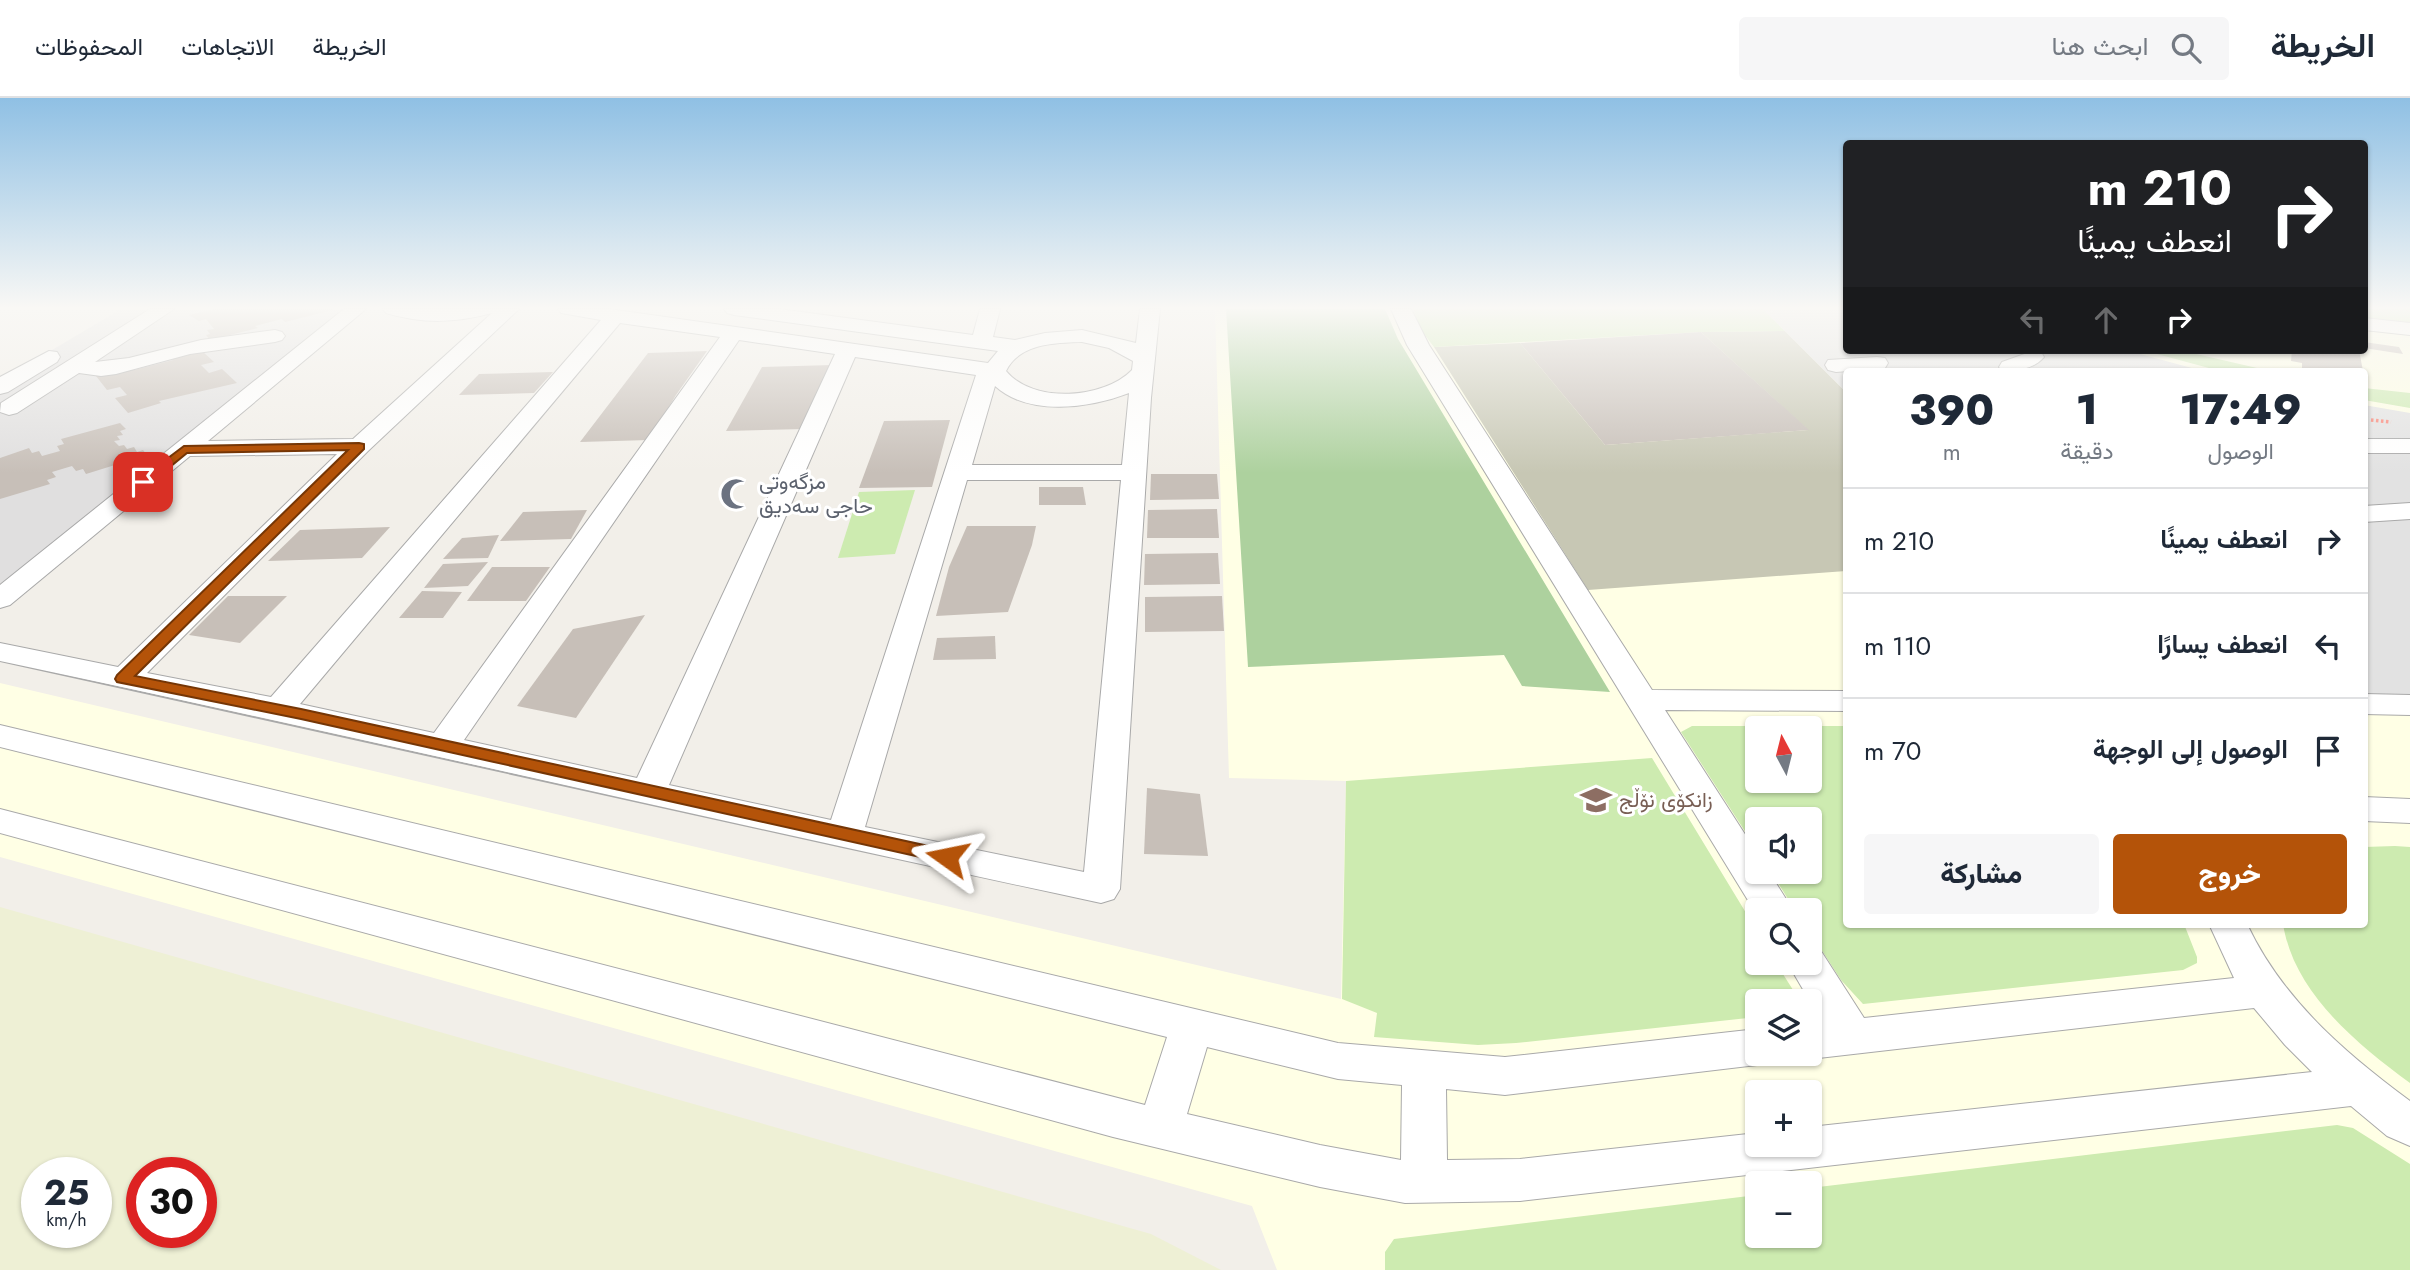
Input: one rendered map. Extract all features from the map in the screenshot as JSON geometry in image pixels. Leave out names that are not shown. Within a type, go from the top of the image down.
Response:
[{"type":"street","points":[[1,387],[39,364]]},
{"type":"street","points":[[9,408],[75,365],[86,370],[129,364]]},
{"type":"street","points":[[0,599],[289,364]]},
{"type":"street","points":[[123,679],[359,446],[449,364]]},
{"type":"street","points":[[278,709],[574,364]]},
{"type":"street","points":[[443,745],[709,364]]},
{"type":"street","points":[[648,792],[841,364]]},
{"type":"street","points":[[949,364],[992,370],[1000,381],[1011,389],[1029,396],[1077,399],[1121,389],[1136,380],[1143,370],[1143,364]]},
{"type":"street","points":[[844,836],[957,472],[992,370],[997,364]]},
{"type":"street","points":[[0,652],[278,709],[844,836],[1101,889],[1144,364]]},
{"type":"street","points":[[1430,364],[1766,898]]},
{"type":"street","points":[[1836,365],[1863,364]]},
{"type":"street","points":[[2010,367],[2018,364]]},
{"type":"street","points":[[184,449],[359,446]]},
{"type":"street","points":[[2368,446],[2410,446]]},
{"type":"street","points":[[957,472],[1134,472]]},
{"type":"street","points":[[2368,514],[2410,511]]},
{"type":"street","points":[[1642,700],[1843,701]]},
{"type":"street","points":[[2368,704],[2410,705]]},
{"type":"street","points":[[0,736],[1338,1061],[1505,1076],[1745,1048]]},
{"type":"street","points":[[2368,809],[2410,811]]},
{"type":"street","points":[[0,821],[1160,1128],[1320,1166],[1405,1182],[1520,1180],[2359,1086]]},
{"type":"street","points":[[2230,928],[2239,952],[2262,991],[2318,1053],[2410,1126]]},
{"type":"street","points":[[1815,975],[1853,1037]]},
{"type":"street","points":[[1822,1040],[2262,991]]},
{"type":"street","points":[[1160,1128],[1192,1026]]},
{"type":"street","points":[[1424,1069],[1424,1181]]},
{"type":"shaded area","points":[[29,364],[288,364],[0,584],[0,381]]},
{"type":"shaded area","name":"زانکۆی نۆڵج","points":[[1217,364],[2410,364],[2410,1270],[1277,1270],[1252,1206],[0,857],[0,683],[1341,999],[1346,781],[1229,778]]},
{"type":"shaded area","points":[[1445,364],[1537,364],[1605,445],[1808,430],[1736,364],[1818,364],[1843,389],[1843,571],[1588,590]]},
{"type":"shaded area","points":[[1818,364],[2176,364],[2192,368],[1843,368],[1843,389]]},
{"type":"shaded area","points":[[2368,406],[2410,413],[2410,694],[2368,695]]},
{"type":"shaded area","points":[[0,907],[1151,1234],[1221,1270],[0,1270]]},
{"type":"green space","points":[[1229,364],[1413,364],[1610,692],[1522,686],[1504,655],[1248,667]]},
{"type":"green space","points":[[2193,364],[2238,364],[2257,368],[2209,368]]},
{"type":"green space","points":[[2368,388],[2410,393],[2410,408],[2368,401]]},
{"type":"green space","points":[[915,490],[895,554],[838,558],[859,492]]},
{"type":"green space","points":[[1692,726],[1745,726],[1745,793],[1822,793],[1822,726],[1843,726],[1843,928],[2186,928],[2197,963],[2183,970],[1863,1004],[1841,980],[1822,951],[1822,898],[1787,898],[1779,884],[1822,884],[1822,807],[1745,807],[1745,831],[1681,732]]},
{"type":"green space","points":[[1652,758],[1745,911],[1745,975],[1784,975],[1792,989],[1745,989],[1745,1018],[1478,1045],[1374,1037],[1377,1013],[1342,999],[1346,781]]},
{"type":"green space","points":[[2368,847],[2410,847],[2410,1083],[2349,1034],[2331,1015],[2300,972],[2289,949],[2284,928],[2368,928]]},
{"type":"green space","points":[[2337,1125],[2353,1128],[2410,1164],[2410,1270],[1385,1270],[1385,1252],[1394,1239],[1745,1196],[1745,1248],[1822,1248],[1822,1187]]},
{"type":"building","points":[[159,364],[207,364],[201,365],[209,373],[222,369],[237,383],[159,401],[161,403],[128,413],[115,398],[127,395],[120,387],[107,390],[96,376],[132,368],[134,370]]},
{"type":"building","points":[[640,364],[698,364],[649,440],[580,442]]},
{"type":"building","points":[[1537,364],[1736,364],[1809,430],[1605,445]]},
{"type":"building","points":[[2302,364],[2362,364],[2362,368],[2302,368]]},
{"type":"building","points":[[832,365],[804,429],[726,431],[762,367]]},
{"type":"building","points":[[553,372],[534,393],[459,395],[479,374]]},
{"type":"building","points":[[950,420],[932,487],[859,488],[884,421]]},
{"type":"building","points":[[120,423],[126,429],[120,431],[123,435],[117,436],[120,440],[114,441],[127,449],[134,447],[137,452],[143,450],[147,455],[86,474],[83,469],[76,471],[72,466],[52,472],[56,477],[47,480],[50,484],[0,499],[0,458],[29,448],[32,453],[39,451],[42,456],[60,451],[57,446],[64,444],[61,439]]},
{"type":"building","points":[[1151,474],[1217,474],[1219,499],[1150,500]]},
{"type":"building","points":[[1039,487],[1083,487],[1086,505],[1039,505]]},
{"type":"building","points":[[1217,509],[1219,538],[1147,538],[1148,510]]},
{"type":"building","points":[[587,510],[571,539],[500,541],[523,512]]},
{"type":"building","points":[[967,526],[1036,526],[1008,612],[936,616],[949,567]]},
{"type":"building","points":[[390,527],[362,558],[268,561],[300,530]]},
{"type":"building","points":[[499,535],[488,558],[443,559],[462,538]]},
{"type":"building","points":[[1218,553],[1220,584],[1144,585],[1145,554]]},
{"type":"building","points":[[488,562],[468,586],[424,588],[443,564]]},
{"type":"building","points":[[492,567],[550,567],[526,601],[467,601]]},
{"type":"building","points":[[422,591],[462,592],[443,618],[399,618]]},
{"type":"building","points":[[228,596],[287,596],[240,643],[189,635]]},
{"type":"building","points":[[1222,596],[1224,631],[1145,632],[1145,597]]},
{"type":"building","points":[[645,615],[576,718],[517,706],[573,629]]},
{"type":"building","points":[[995,636],[996,659],[933,660],[937,638]]},
{"type":"building","points":[[1147,788],[1200,794],[1208,856],[1144,854]]},
{"type":"place","name":"مزگەوتی حاجی سەدیق","points":[[736,494]]},
{"type":"place","name":"زانکۆی نۆڵج","points":[[1596,800]]},
{"type":"route","points":[[143,482],[184,449],[359,446],[123,679],[301,714],[947,857]]}]
